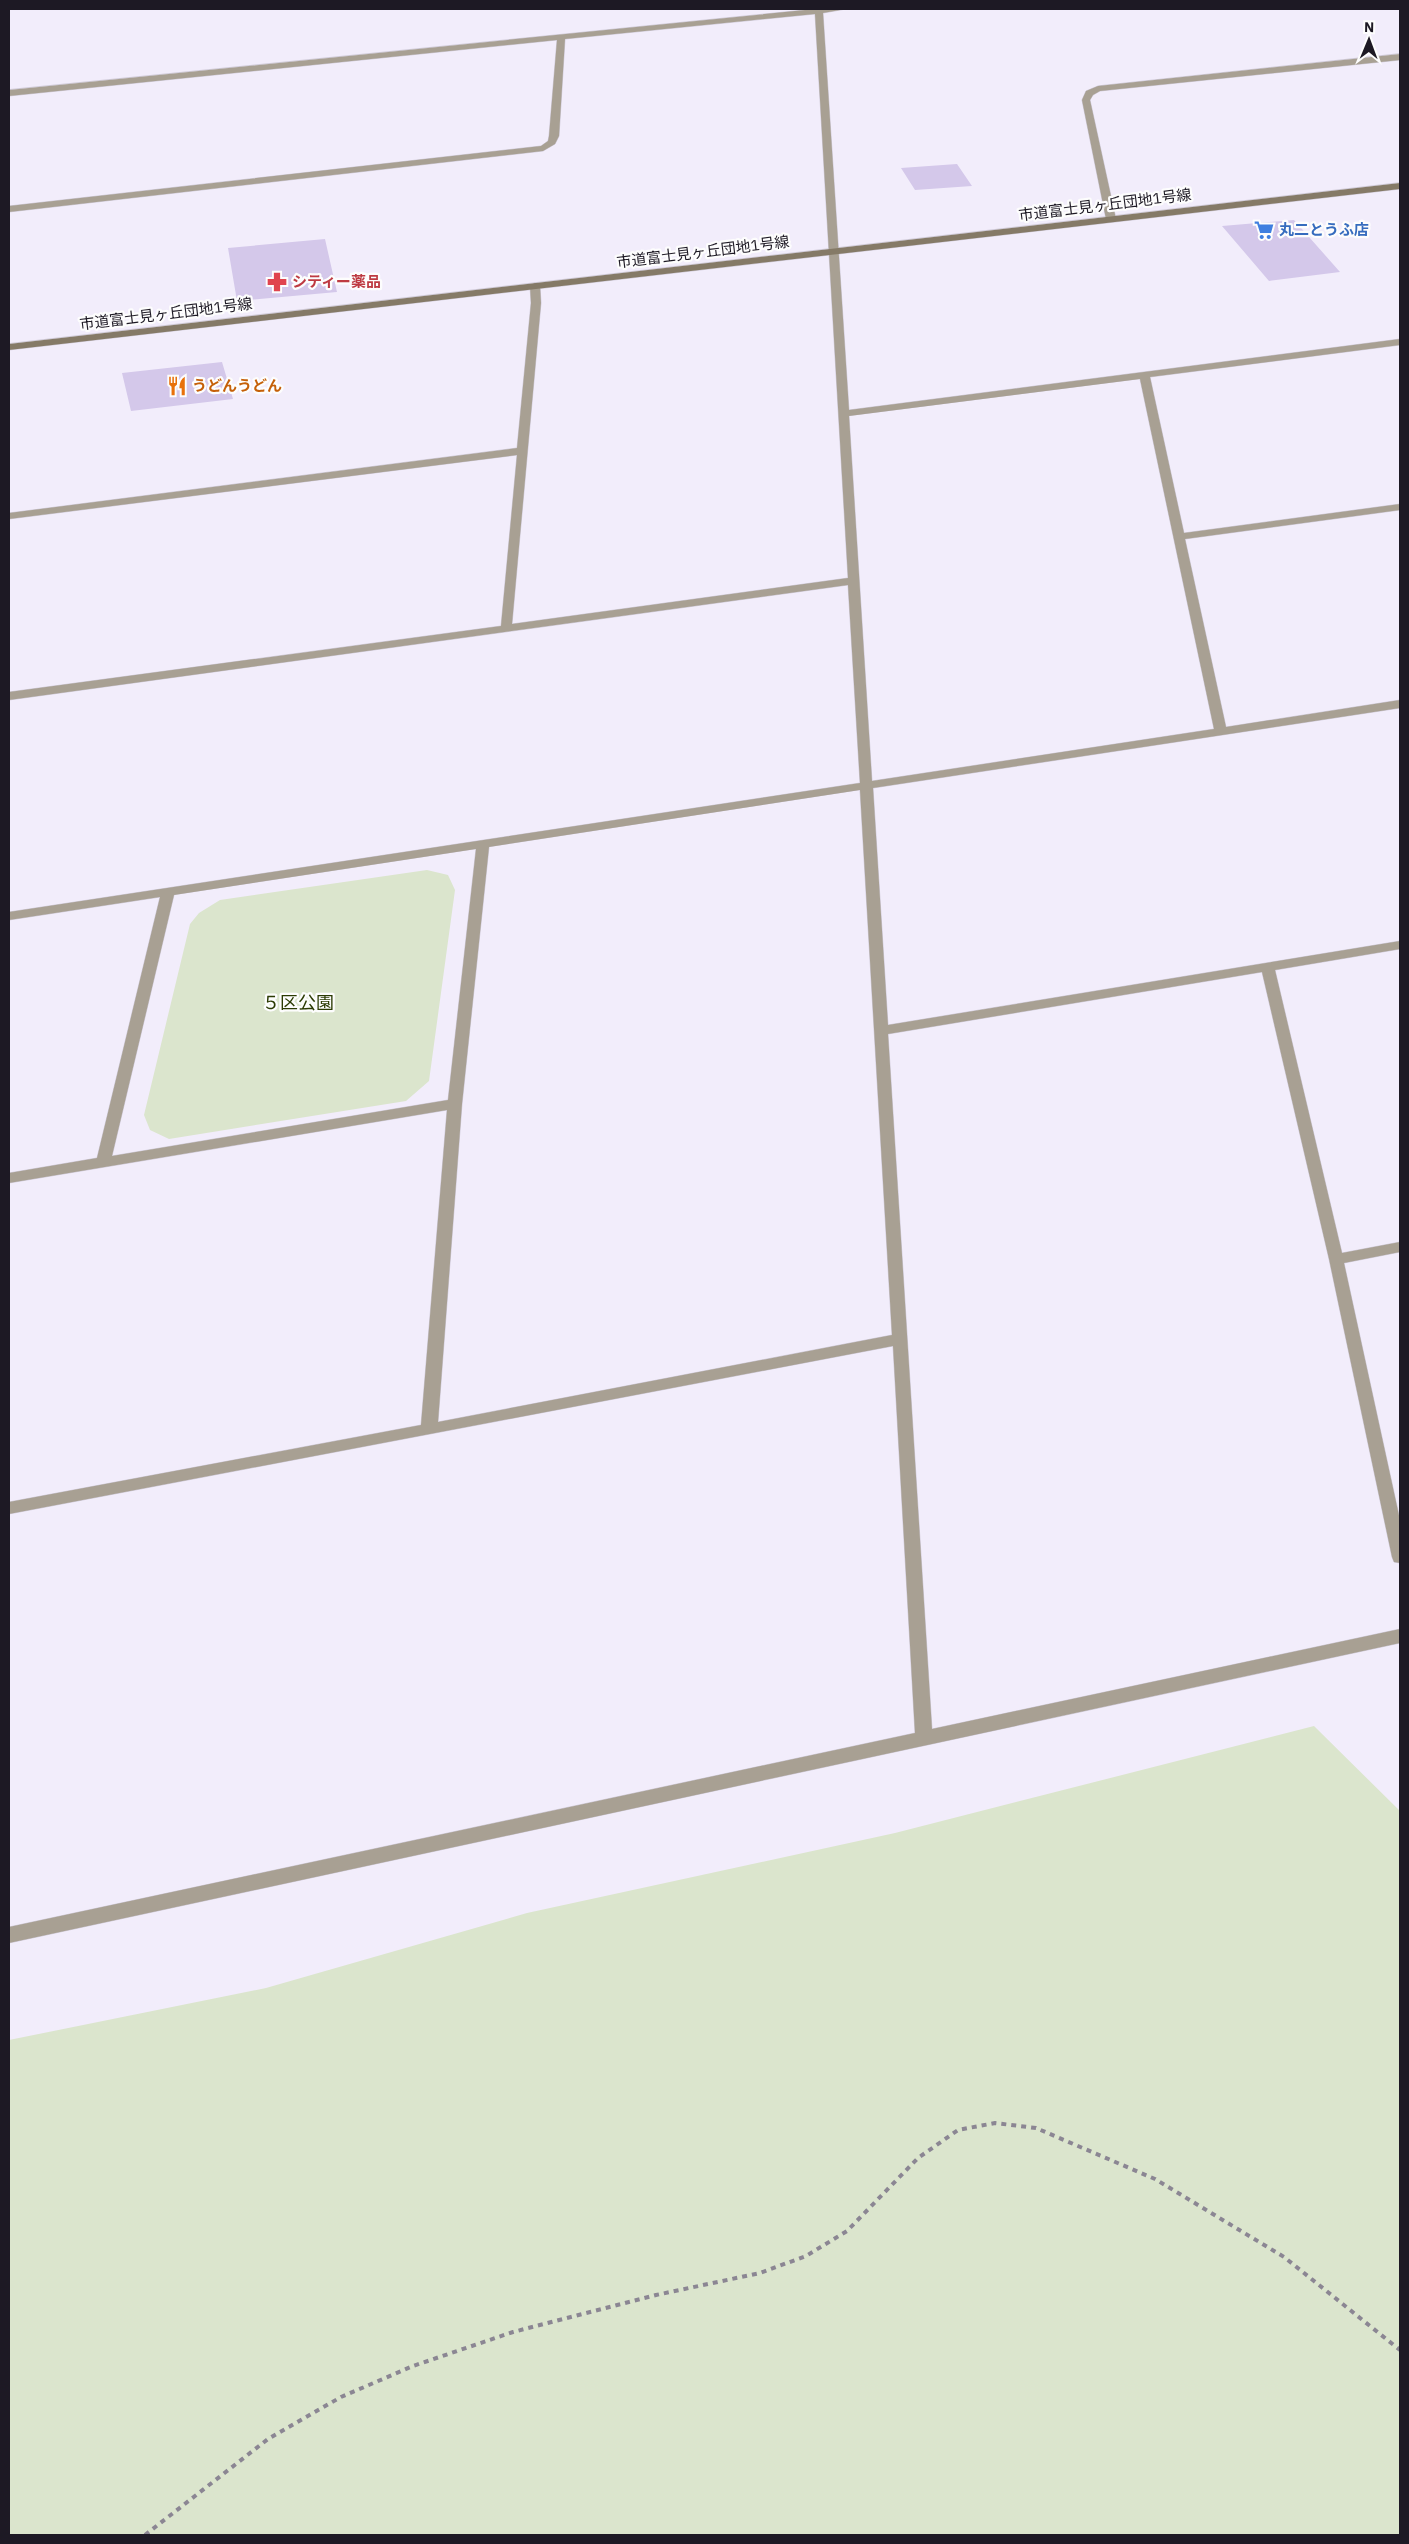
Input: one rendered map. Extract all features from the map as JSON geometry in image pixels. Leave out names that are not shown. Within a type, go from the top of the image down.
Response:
[{"type":"street","points":[[9,93],[842,9]]},
{"type":"street","points":[[819,10],[924,1738]]},
{"type":"street","points":[[9,209],[543,148],[552,142],[554,136],[561,37]]},
{"type":"street","points":[[1111,219],[1086,100],[1089,93],[1098,89],[1400,57]]},
{"type":"street","name":"市道富士見ヶ丘団地1号線","points":[[9,347],[1400,186]]},
{"type":"street","points":[[506,629],[536,303],[535,286]]},
{"type":"street","points":[[844,414],[1400,342]]},
{"type":"street","points":[[1144,375],[1221,732]]},
{"type":"street","points":[[9,516],[522,451]]},
{"type":"street","points":[[1178,537],[1400,507]]},
{"type":"street","points":[[9,696],[854,581]]},
{"type":"street","points":[[9,916],[1400,704]]},
{"type":"street","points":[[429,1430],[455,1104],[483,844]]},
{"type":"street","points":[[103,1162],[168,892]]},
{"type":"street","points":[[881,1031],[1400,945]]},
{"type":"street","points":[[1268,967],[1336,1259],[1400,1557]]},
{"type":"street","points":[[9,1178],[455,1104]]},
{"type":"street","points":[[1336,1259],[1400,1247]]},
{"type":"street","points":[[9,1508],[429,1430],[900,1339]]},
{"type":"street","points":[[9,1935],[1400,1636]]},
{"type":"path","points":[[145,2535],[268,2439],[341,2397],[413,2366],[513,2332],[656,2295],[760,2273],[806,2256],[847,2231],[918,2158],[958,2130],[995,2123],[1036,2128],[1155,2179],[1216,2214],[1284,2257],[1400,2350]]},
{"type":"green space","name":"５区公園","points":[[427,870],[448,875],[455,890],[429,1081],[406,1101],[169,1139],[150,1130],[144,1115],[190,924],[199,913],[220,900]]},
{"type":"green space","points":[[1314,1726],[1400,1811],[1400,2535],[9,2535],[9,2040],[266,1988],[527,1913],[895,1833]]},
{"type":"building","points":[[957,164],[972,186],[915,190],[901,168]]},
{"type":"building","points":[[1294,220],[1340,272],[1269,281],[1222,226]]},
{"type":"building","points":[[325,239],[337,292],[237,301],[228,248]]},
{"type":"building","name":"うどんうどん","points":[[222,362],[233,399],[131,411],[122,373]]},
{"type":"place","name":"丸二とうふ店","points":[[1264,230]]},
{"type":"place","name":"シティー薬品","points":[[277,282]]},
{"type":"place","name":"うどんうどん","points":[[177,386]]}]
